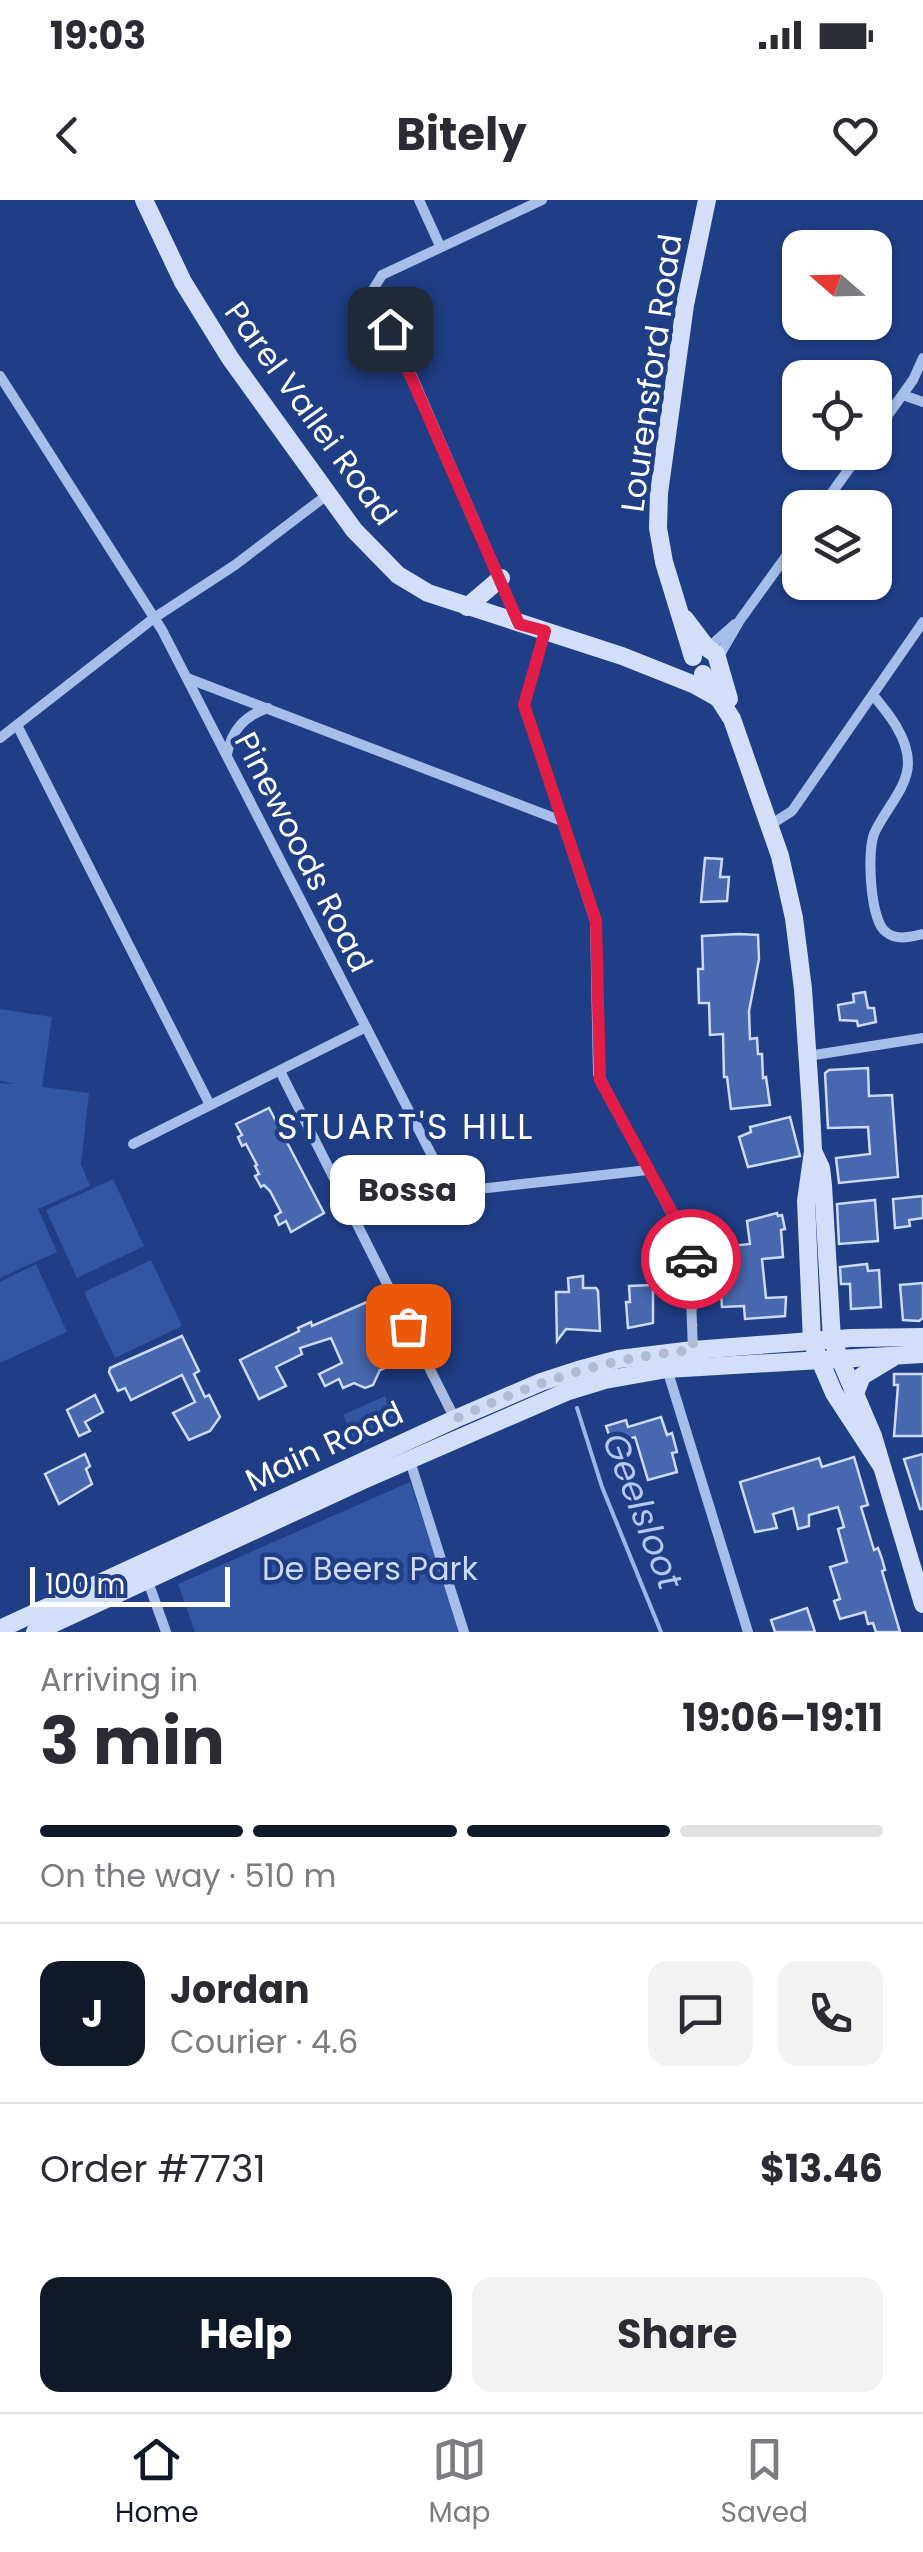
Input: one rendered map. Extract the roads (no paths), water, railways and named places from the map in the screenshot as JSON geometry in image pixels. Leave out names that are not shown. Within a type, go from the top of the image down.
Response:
[{"type":"street","name":"Parel Vallei Road","points":[[144,200],[210,328],[327,495],[354,530],[398,575],[428,593],[675,677],[711,693],[728,711]]},
{"type":"street","points":[[419,200],[440,246]]},
{"type":"street","points":[[519,624],[374,288],[382,275],[542,200]]},
{"type":"street","name":"Lourensford Road","points":[[708,200],[685,306],[659,494],[658,528],[680,613],[728,711],[770,825],[794,918],[813,1151],[806,1201],[815,1351]]},
{"type":"street","points":[[892,410],[923,358]]},
{"type":"street","name":"Pinewoods Road","points":[[0,376],[154,618],[444,1179],[469,1190],[648,1170]]},
{"type":"street","points":[[903,395],[923,402]]},
{"type":"street","points":[[0,738],[154,618],[235,565],[327,495]]},
{"type":"street","points":[[675,677],[705,660],[782,562]]},
{"type":"street","points":[[468,607],[501,578]]},
{"type":"street","points":[[770,825],[792,810],[923,622]]},
{"type":"street","points":[[545,631],[524,705],[596,921],[600,1080],[689,1246],[693,1350]]},
{"type":"street","name":"Parel Vallei Road","points":[[650,667],[675,667],[705,660]]},
{"type":"street","points":[[186,678],[562,821]]},
{"type":"street","points":[[872,695],[891,716],[908,761],[906,777],[872,838],[871,875],[878,924],[888,934],[904,939],[923,934]]},
{"type":"street","points":[[226,755],[240,724],[268,708]]},
{"type":"street","points":[[17,725],[210,1105]]},
{"type":"street","points":[[132,1144],[366,1028]]},
{"type":"street","points":[[808,1056],[923,1038]]},
{"type":"street","points":[[280,1071],[459,1427]]},
{"type":"street","name":"Lourensford Road","points":[[813,1151],[822,1174],[835,1349],[874,1436],[881,1465]]},
{"type":"street","name":"Main Road","points":[[0,1629],[410,1460],[459,1427],[566,1392],[668,1369],[923,1337]]},
{"type":"street","name":"Main Road","points":[[835,1349],[923,1354]]},
{"type":"street","name":"Main Road","points":[[34,1632],[144,1572],[459,1427],[541,1382],[601,1363],[693,1350],[815,1351]]},
{"type":"street","points":[[815,1351],[840,1403],[881,1465],[923,1604]]},
{"type":"street","points":[[854,1396],[862,1376],[901,1354]]},
{"type":"street","points":[[668,1369],[748,1632]]},
{"type":"street","points":[[410,1460],[464,1632]]},
{"type":"street","points":[[144,1572],[166,1632]]},
{"type":"waterway","name":"Geelsloot","points":[[577,1408],[602,1487],[661,1632]]},
{"type":"place","name":"Bossa","points":[[408,1326]]},
{"type":"district","name":"STUART'S HILL","points":[[406,1126]]},
{"type":"park label","name":"De Beers Park","points":[[370,1568]]}]
